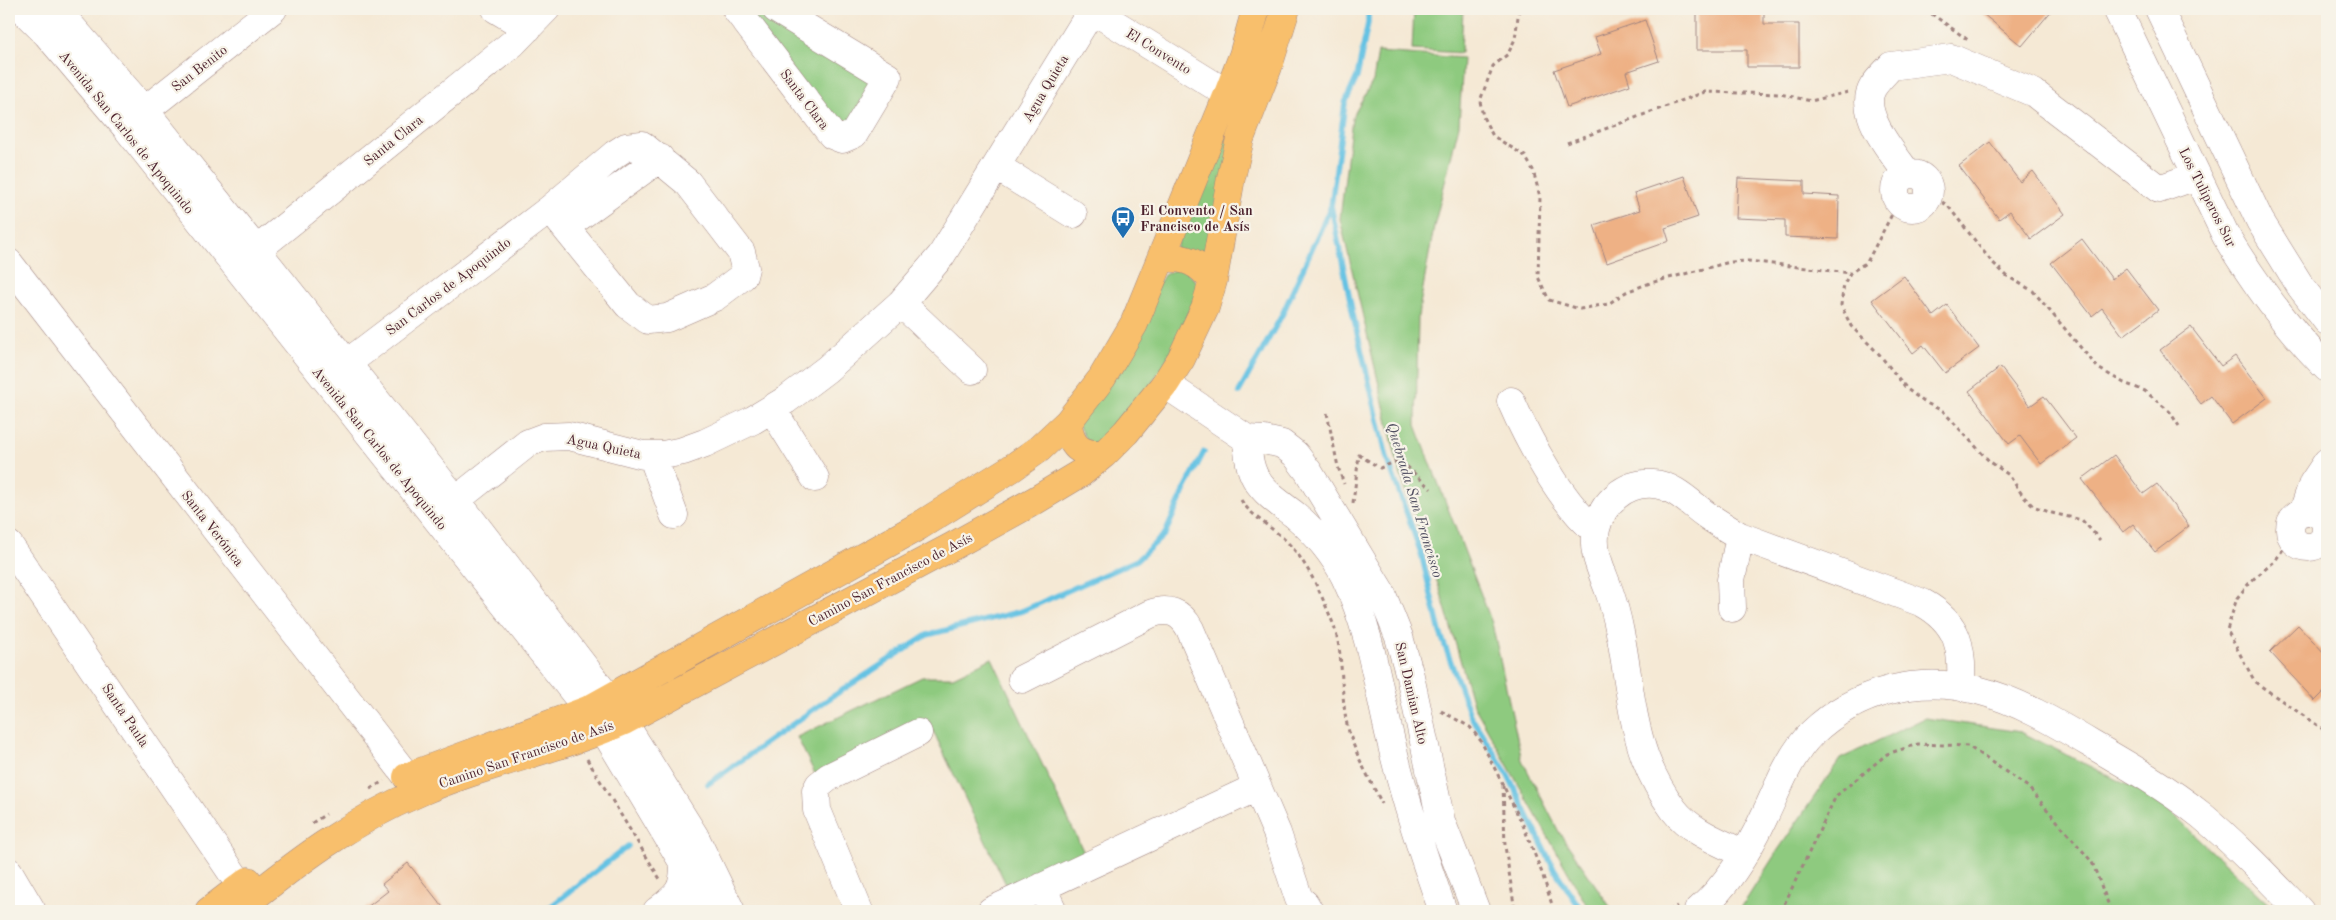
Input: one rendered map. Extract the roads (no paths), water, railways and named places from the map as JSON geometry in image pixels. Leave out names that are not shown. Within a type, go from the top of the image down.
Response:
[{"type":"main road","name":"Camino San Francisco de Asís","points":[[606,715],[1012,468],[1039,449],[1068,422],[1117,354],[1149,292],[1243,55],[1256,9]]},
{"type":"main road","name":"Camino San Francisco de Asís","points":[[209,911],[239,898],[333,837],[384,808],[413,784],[606,715],[903,572],[1036,500],[1081,472],[1104,454],[1147,409],[1165,384],[1194,334],[1214,281],[1231,178],[1240,139],[1268,67],[1286,9]]},
{"type":"main road","points":[[1161,258],[1176,256],[1191,260],[1204,269],[1214,281]]},
{"type":"main road","points":[[1068,422],[1069,436],[1077,448],[1090,455],[1104,454]]},
{"type":"main road","points":[[884,546],[903,572]]},
{"type":"street","name":"Avenida San Carlos de Apoquindo","points":[[22,9],[135,119]]},
{"type":"street","name":"Avenida San Carlos de Apoquindo","points":[[56,9],[135,119],[606,715],[684,864],[702,911]]},
{"type":"street","name":"San Benito","points":[[135,119],[273,9]]},
{"type":"street","points":[[496,9],[528,28]]},
{"type":"street","name":"Santa Clara","points":[[246,258],[513,43],[546,9]]},
{"type":"street","name":"Santa Clara","points":[[736,9],[832,135],[842,139],[854,134],[888,77],[776,9]]},
{"type":"street","name":"El Convento","points":[[1092,9],[1228,94]]},
{"type":"street","name":"Agua Quieta","points":[[456,500],[519,448],[528,443],[544,438],[569,436],[623,450],[652,455],[673,453],[705,443],[772,409],[827,369],[901,303],[941,256],[1092,9]]},
{"type":"street","name":"Los Tuliperos Sur","points":[[2117,9],[2210,207],[2226,236],[2282,319],[2327,368]]},
{"type":"street","points":[[2159,9],[2244,186],[2280,255],[2301,287],[2327,320]]},
{"type":"street","points":[[1908,174],[1880,137],[1870,106],[1872,88],[1891,66],[1951,58],[2034,93],[2159,189],[2196,176]]},
{"type":"street","name":"San Carlos de Apoquindo","points":[[346,364],[558,218],[615,154],[626,148],[642,145],[688,183],[741,252],[745,268],[743,276],[715,297],[667,318],[648,320],[628,305],[558,218]]},
{"type":"street","points":[[997,167],[1073,214]]},
{"type":"street","points":[[1908,174],[1924,178],[1929,194],[1924,203],[1914,208],[1903,205],[1896,196],[1896,185],[1903,176],[1908,174]]},
{"type":"street","points":[[2210,207],[2244,186]]},
{"type":"street","name":"Avenida San Carlos de Apoquindo","points":[[246,258],[346,364],[456,500],[606,715],[695,837],[731,911]]},
{"type":"street","name":"Santa Verónica","points":[[9,263],[189,498],[413,784]]},
{"type":"street","points":[[901,303],[972,370]]},
{"type":"street","name":"San Damian Alto","points":[[1165,384],[1247,439],[1282,444],[1295,454],[1303,462],[1377,586],[1399,636],[1410,676],[1441,821],[1476,911]]},
{"type":"street","points":[[1511,401],[1525,430],[1551,474],[1579,515],[1595,530]]},
{"type":"street","points":[[772,409],[815,478]]},
{"type":"street","points":[[1247,439],[1249,461],[1261,486],[1309,528],[1328,551],[1344,574],[1359,607],[1371,648],[1389,734],[1407,800],[1422,852],[1443,911]]},
{"type":"street","name":"Agua Quieta","points":[[652,455],[674,515]]},
{"type":"street","points":[[1269,493],[1284,490],[1295,485],[1303,474],[1303,462]]},
{"type":"street","points":[[2292,536],[2296,543],[2307,547],[2317,544],[2325,534],[2324,522],[2320,517],[2315,513],[2303,512],[2313,483],[2327,462]]},
{"type":"street","points":[[1744,854],[1699,831],[1682,819],[1663,793],[1651,771],[1636,725],[1620,627],[1597,560],[1595,530],[1602,513],[1620,492],[1636,486],[1660,485],[1676,493],[1740,536],[1923,603],[1935,610],[1950,624],[1958,643],[1962,663],[1961,687]]},
{"type":"street","points":[[1732,608],[1731,580],[1740,536]]},
{"type":"street","name":"Santa Paula","points":[[9,545],[239,898]]},
{"type":"street","points":[[1022,679],[1150,614],[1166,610],[1178,614],[1190,629],[1286,857],[1296,907]]},
{"type":"street","points":[[1690,906],[1720,889],[1744,854],[1765,815],[1790,761],[1810,735],[1832,716],[1869,696],[1897,688],[1933,684],[1961,687],[1993,695],[2076,735],[2158,785],[2215,827],[2300,911]]},
{"type":"street","points":[[859,911],[817,810],[816,791],[819,785],[829,777],[918,733]]},
{"type":"street","points":[[991,911],[1048,899],[1257,787]]},
{"type":"street","points":[[664,906],[681,887],[684,864]]},
{"type":"street","points":[[9,872],[32,911]]},
{"type":"waterway","name":"Quebrada San Francisco","points":[[1368,9],[1368,23],[1357,77],[1345,103],[1331,206],[1353,315],[1387,458],[1421,553],[1440,632],[1470,715],[1508,775],[1553,867],[1582,911]]},
{"type":"waterway","points":[[1239,392],[1282,315],[1331,206]]},
{"type":"waterway","points":[[708,784],[824,702],[927,635],[1022,611],[1137,560],[1165,534],[1204,452]]},
{"type":"waterway","points":[[545,911],[628,846]]},
{"type":"place","name":"El Convento / San Francisco de Asís","points":[[1123,239]]}]
